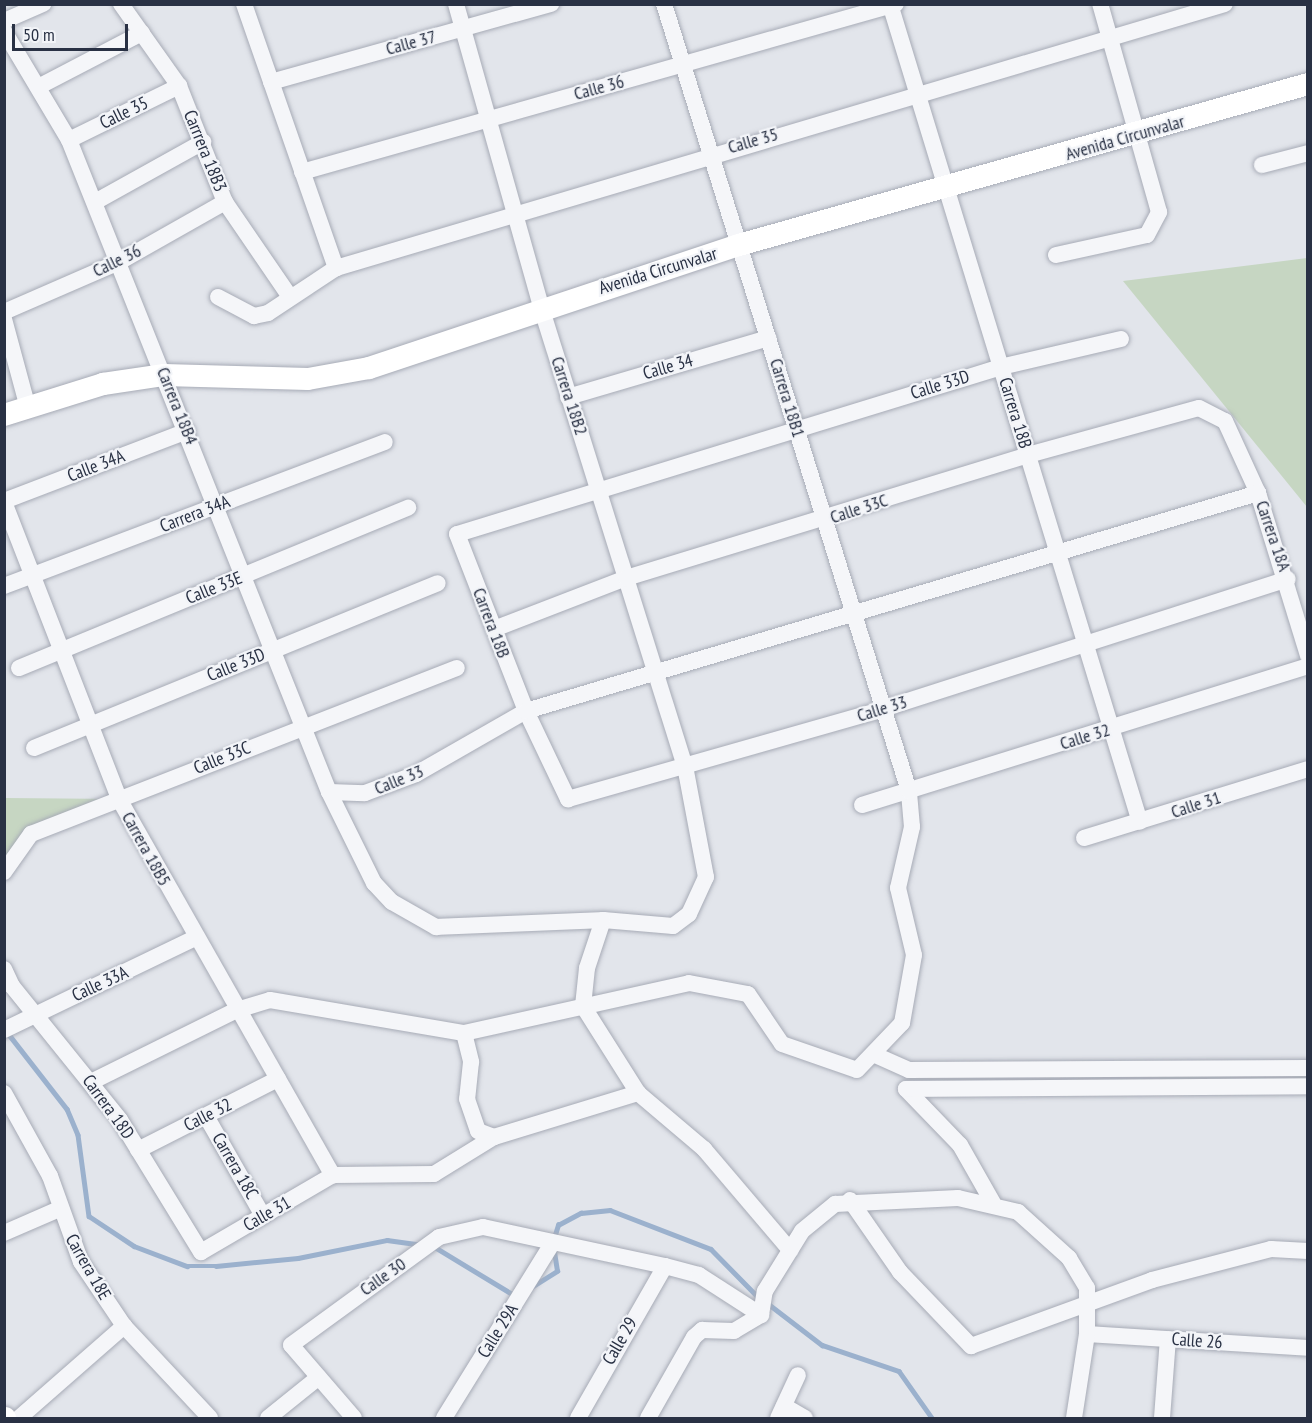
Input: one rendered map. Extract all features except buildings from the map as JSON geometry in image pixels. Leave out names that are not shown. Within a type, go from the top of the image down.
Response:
[{"type":"main road","name":"Avenida Circunvalar","points":[[4,415],[104,384],[164,375],[308,379],[369,368],[541,308],[739,245],[1141,135],[1308,84]]},
{"type":"street","points":[[4,21],[43,4]]},
{"type":"street","name":"Carrrera 18B3","points":[[121,4],[179,86],[225,202],[290,297]]},
{"type":"street","points":[[244,4],[336,268]]},
{"type":"street","name":"Carrera 18B2","points":[[456,4],[541,308],[685,766],[706,876],[689,914],[673,926],[603,920]]},
{"type":"street","name":"Calle 37","points":[[271,82],[551,4]]},
{"type":"street","name":"Carrera 18B1","points":[[583,1006],[689,983],[748,994],[782,1044],[857,1070],[902,1023],[914,955],[898,888],[912,827],[909,791],[664,4]]},
{"type":"street","points":[[1056,255],[1147,235],[1153,229],[1159,212],[1141,135],[1100,4]]},
{"type":"street","name":"Calle 35","points":[[218,297],[254,316],[268,313],[336,268],[514,211],[1225,4]]},
{"type":"street","name":"Calle 36","points":[[302,172],[892,5]]},
{"type":"street","name":"Carrera 18B","points":[[892,5],[1140,822]]},
{"type":"street","name":"Carrera 18B4","points":[[4,31],[40,86],[69,140],[217,506],[329,792],[374,883],[392,902],[436,927],[603,920]]},
{"type":"street","points":[[40,86],[142,33]]},
{"type":"street","name":"Calle 35","points":[[69,140],[179,86]]},
{"type":"street","points":[[94,202],[203,142]]},
{"type":"street","points":[[1262,165],[1308,153]]},
{"type":"street","name":"Calle 36","points":[[4,312],[119,262],[225,202]]},
{"type":"street","points":[[4,319],[28,408]]},
{"type":"street","name":"Calle 34","points":[[568,397],[768,338]]},
{"type":"street","name":"Calle 33D","points":[[796,429],[1001,367],[1121,339]]},
{"type":"street","name":"Calle 33C","points":[[494,630],[626,578],[824,520],[1028,454],[1199,408],[1225,421]]},
{"type":"street","name":"Carrera 18A","points":[[1225,421],[1258,493],[1288,579],[1301,603],[1308,656]]},
{"type":"street","points":[[599,488],[796,429]]},
{"type":"street","name":"Calle 34A","points":[[4,502],[187,431]]},
{"type":"street","name":"Carrera 34A","points":[[4,586],[385,442]]},
{"type":"street","name":"Carrera 18B","points":[[526,711],[457,534],[599,488]]},
{"type":"street","name":"Calle 33","points":[[329,792],[365,793],[416,774],[526,711],[1258,493]]},
{"type":"street","name":"Carrera 18B5","points":[[4,502],[119,799],[195,938],[333,1175]]},
{"type":"street","name":"Calle 33E","points":[[19,668],[408,507]]},
{"type":"street","name":"Calle 33","points":[[526,711],[568,799],[883,709],[1288,579]]},
{"type":"street","name":"Calle 33D","points":[[34,748],[438,583]]},
{"type":"street","name":"Calle 32","points":[[862,805],[1112,730],[1308,666]]},
{"type":"street","name":"Calle 33C","points":[[4,872],[31,834],[457,668]]},
{"type":"street","name":"Calle 31","points":[[1084,838],[1308,769]]},
{"type":"street","points":[[603,920],[587,968],[583,1006],[638,1093],[704,1149],[790,1251]]},
{"type":"street","name":"Calle 33A","points":[[4,1030],[195,938]]},
{"type":"street","name":"Carrera 18D","points":[[4,969],[35,1015],[92,1082],[138,1150],[201,1252]]},
{"type":"street","points":[[92,1082],[237,1010],[270,1000],[464,1033],[583,1006]]},
{"type":"street","points":[[464,1033],[471,1062],[467,1099],[478,1131],[494,1137]]},
{"type":"street","points":[[873,1054],[909,1070],[1308,1068]]},
{"type":"street","name":"Calle 32","points":[[138,1150],[278,1079]]},
{"type":"street","points":[[993,1203],[960,1145],[906,1089],[1308,1086]]},
{"type":"street","name":"Carrera 18E","points":[[4,1093],[10,1120],[50,1176],[57,1210],[81,1262],[124,1326],[210,1419]]},
{"type":"street","points":[[333,1175],[434,1174],[494,1137],[638,1093]]},
{"type":"street","name":"Carrera 18C","points":[[206,1116],[263,1216]]},
{"type":"street","name":"Calle 31","points":[[201,1252],[333,1175]]},
{"type":"street","points":[[648,1419],[694,1337],[702,1330],[734,1331],[761,1315],[765,1291],[802,1231],[835,1204],[850,1200],[958,1198],[993,1203],[1018,1212],[1069,1258],[1087,1288],[1087,1334],[1074,1419]]},
{"type":"street","points":[[850,1200],[900,1272],[971,1346],[1087,1302],[1271,1249],[1308,1251]]},
{"type":"street","points":[[4,1233],[57,1210]]},
{"type":"street","name":"Calle 30","points":[[319,1377],[291,1345],[440,1237],[483,1227],[552,1244]]},
{"type":"street","points":[[552,1244],[699,1275],[761,1315]]},
{"type":"street","name":"Calle 29A","points":[[444,1419],[552,1244]]},
{"type":"street","name":"Calle 29","points":[[578,1419],[665,1266]]},
{"type":"street","points":[[19,1419],[124,1326]]},
{"type":"street","name":"Calle 26","points":[[1087,1334],[1308,1348]]},
{"type":"street","points":[[1162,1419],[1168,1339]]},
{"type":"street","points":[[798,1375],[781,1412],[805,1419]]},
{"type":"street","points":[[268,1419],[319,1377],[354,1419]]},
{"type":"green space","points":[[1308,258],[1307,507],[1123,281]]},
{"type":"green space","points":[[5,798],[119,799],[31,834],[5,872]]},
{"type":"waterway","points":[[7,1032],[67,1109],[78,1135],[89,1216],[134,1246],[187,1266],[216,1266],[298,1258],[387,1240],[421,1245]]},
{"type":"waterway","points":[[554,1238],[558,1225],[581,1213],[610,1210],[711,1249],[759,1298]]},
{"type":"waterway","points":[[433,1246],[514,1295]]},
{"type":"waterway","points":[[530,1288],[557,1271],[554,1252]]},
{"type":"waterway","points":[[766,1302],[822,1345],[899,1371],[932,1418]]}]
